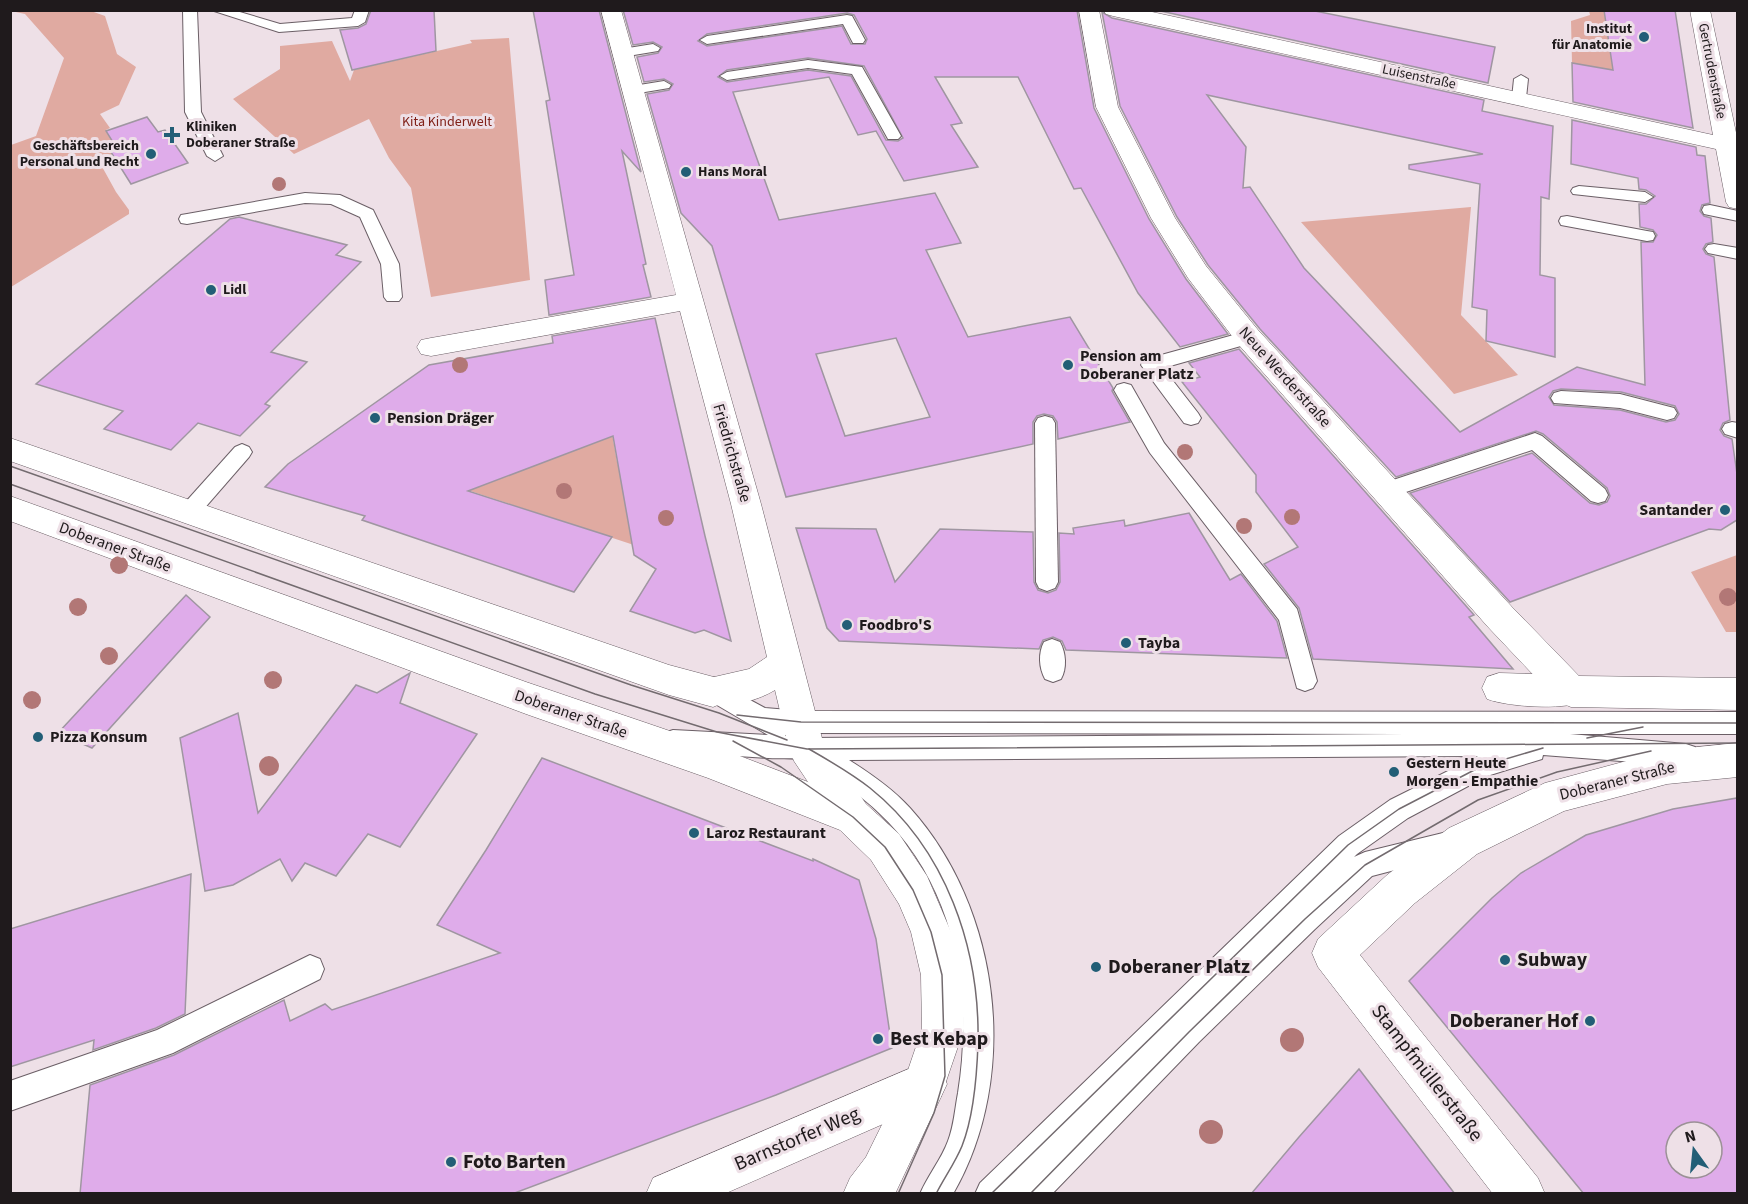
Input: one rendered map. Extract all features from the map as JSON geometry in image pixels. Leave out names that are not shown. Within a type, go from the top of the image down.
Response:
[{"type":"street","name":"Friedrichstraße","points":[[611,10],[787,663],[791,730]]},
{"type":"street","name":"Neue Werderstraße","points":[[1089,10],[1089,20],[1107,107],[1163,218],[1197,272],[1248,337],[1500,617],[1571,691]]},
{"type":"street","name":"Luisenstraße","points":[[1113,10],[1520,89],[1729,137]]},
{"type":"street","name":"Gertrudenstraße","points":[[1700,10],[1729,137],[1737,202]]},
{"type":"street","points":[[431,347],[689,301]]},
{"type":"street","points":[[10,449],[669,680],[713,691],[756,683],[787,663]]},
{"type":"street","name":"Doberaner Straße","points":[[10,508],[526,698],[711,762],[853,817],[885,848],[913,890],[931,932],[942,975],[944,1029],[926,1084],[882,1173],[866,1194]]},
{"type":"street","points":[[1499,688],[1737,694]]},
{"type":"street","points":[[791,730],[853,817]]},
{"type":"street","name":"Doberaner Straße","points":[[1332,953],[1401,889],[1463,841],[1558,795],[1667,767],[1737,759]]},
{"type":"street","name":"Stampfmüllerstraße","points":[[1332,953],[1522,1194]]},
{"type":"street","name":"Barnstorfer Weg","points":[[669,1194],[926,1084]]},
{"type":"lane","points":[[190,10],[193,112],[215,156]]},
{"type":"lane","points":[[217,10],[279,28],[358,22],[362,10]]},
{"type":"lane","points":[[706,40],[847,19],[858,40]]},
{"type":"lane","points":[[622,52],[653,48]]},
{"type":"lane","points":[[727,76],[808,64],[857,70],[893,136]]},
{"type":"lane","points":[[633,90],[664,85]]},
{"type":"lane","points":[[1579,191],[1645,196]]},
{"type":"lane","points":[[187,219],[305,198],[334,199],[368,214],[390,264],[393,297]]},
{"type":"lane","points":[[1710,210],[1737,216]]},
{"type":"lane","points":[[1567,220],[1647,236]]},
{"type":"lane","points":[[1714,249],[1737,254]]},
{"type":"lane","points":[[1191,418],[1150,365],[1248,337]]},
{"type":"lane","points":[[1124,390],[1157,448],[1289,616],[1305,681]]},
{"type":"lane","points":[[1561,398],[1620,401],[1667,413]]},
{"type":"lane","points":[[1045,423],[1047,582]]},
{"type":"lane","points":[[1388,490],[1535,441],[1598,495]]},
{"type":"lane","points":[[189,512],[242,452]]},
{"type":"lane","points":[[713,691],[791,730],[878,794],[904,820],[942,875],[967,935],[979,1009],[977,1076],[962,1145],[936,1194]]},
{"type":"lane","points":[[644,739],[791,730],[1726,722]]},
{"type":"lane","points":[[991,1194],[1348,845],[1400,809],[1482,766],[1556,744],[1643,727],[1726,722]]},
{"type":"lane","points":[[791,730],[1556,744],[1737,759]]},
{"type":"lane","points":[[1030,1194],[1206,1016],[1305,919],[1365,865],[1463,841]]},
{"type":"lane","points":[[10,1096],[163,1043],[310,969]]},
{"type":"green space","points":[[11,11],[91,11],[105,16],[117,54],[136,67],[119,105],[100,114],[110,128],[106,130],[116,147],[109,150],[114,158],[100,163],[129,210],[129,214],[11,287],[11,145],[36,136],[64,58],[25,14]]},
{"type":"green space","points":[[1589,11],[1604,11],[1613,70],[1572,63],[1571,21],[1590,15]]},
{"type":"green space","name":"Kita Kinderwelt","points":[[509,38],[530,280],[431,297],[411,188],[389,158],[369,119],[294,154],[233,99],[280,69],[280,46],[332,41],[350,81],[354,70],[472,43],[470,40]]},
{"type":"green space","points":[[1471,207],[1461,315],[1518,375],[1454,394],[1301,222]]},
{"type":"green space","points":[[608,411],[617,462],[646,549],[446,483]]},
{"type":"green space","points":[[1737,555],[1737,632],[1726,632],[1691,572]]},
{"type":"building","points":[[371,10],[434,10],[436,51],[352,70],[340,30],[358,28],[366,24]]},
{"type":"building","points":[[533,10],[599,10],[641,172],[622,151],[651,297],[549,315],[545,280],[574,275],[546,101],[550,100]]},
{"type":"building","points":[[623,10],[1077,10],[1094,108],[1149,219],[1186,279],[1228,334],[1180,347],[1138,293],[1081,188],[1074,189],[1018,77],[935,77],[962,123],[951,125],[978,167],[904,181],[876,131],[858,135],[829,77],[733,92],[779,220],[935,193],[961,243],[926,250],[968,337],[1070,317],[1113,388],[1112,391],[1130,422],[1058,439],[1057,422],[1053,416],[1044,414],[1037,416],[1033,422],[1033,444],[786,497],[712,246],[681,213],[647,94],[669,90],[673,84],[664,79],[644,82],[637,57],[658,53],[662,47],[653,42],[633,45]],"holes":[[[847,13],[854,15],[867,39],[865,44],[851,44],[842,26],[707,46],[698,41],[707,34]],[[808,58],[864,66],[903,138],[898,141],[886,140],[851,76],[808,70],[727,82],[718,77],[727,70]],[[896,338],[930,417],[845,436],[816,354]]]},
{"type":"building","points":[[1156,10],[1310,10],[1495,47],[1488,83]]},
{"type":"building","name":"Institut für Anatomie","points":[[1604,10],[1675,10],[1693,128],[1573,102],[1572,63],[1613,70]]},
{"type":"building","points":[[1102,12],[1112,18],[1484,100],[1482,111],[1553,126],[1549,199],[1541,197],[1540,275],[1555,278],[1555,357],[1486,341],[1487,310],[1472,307],[1480,184],[1409,169],[1409,165],[1483,154],[1207,95],[1246,147],[1243,188],[1250,187],[1304,268],[1460,432],[1577,367],[1645,385],[1641,242],[1653,242],[1657,235],[1653,230],[1640,227],[1639,204],[1646,204],[1655,196],[1646,190],[1639,189],[1638,178],[1571,164],[1572,120],[1696,147],[1697,155],[1705,156],[1710,203],[1702,205],[1700,211],[1704,216],[1711,218],[1713,242],[1706,244],[1703,249],[1706,254],[1714,257],[1730,420],[1723,423],[1720,430],[1724,436],[1732,439],[1737,474],[1737,520],[1721,530],[1709,529],[1510,602],[1410,493],[1532,453],[1590,503],[1599,505],[1607,502],[1610,496],[1607,488],[1543,434],[1536,431],[1396,477],[1260,329],[1208,265],[1177,217],[1120,106]],"holes":[[[1561,389],[1621,392],[1675,406],[1679,414],[1675,420],[1666,422],[1620,410],[1554,405],[1549,397],[1553,391]]]},
{"type":"building","points":[[147,117],[158,132],[165,130],[188,163],[131,184],[109,149],[116,147],[106,131]]},
{"type":"building","points":[[239,217],[347,245],[336,255],[361,262],[271,352],[307,362],[265,404],[270,406],[240,436],[198,423],[171,450],[104,429],[123,411],[36,384],[230,219]]},
{"type":"building","points":[[655,318],[731,641],[704,630],[695,633],[630,611],[656,569],[634,555],[613,436],[468,491],[612,537],[574,592],[362,520],[365,516],[265,487],[288,464],[429,365],[553,343],[552,336]]},
{"type":"building","points":[[1239,349],[1474,615],[1469,617],[1513,669],[1313,659],[1299,608],[1264,564],[1298,547],[1256,492],[1256,475],[1182,382],[1200,377],[1189,363]]},
{"type":"building","points":[[1189,513],[1230,580],[1241,574],[1277,621],[1287,658],[1066,650],[1062,641],[1053,637],[1043,640],[1039,649],[839,641],[827,628],[796,528],[876,529],[895,582],[940,529],[1033,532],[1034,582],[1038,590],[1048,593],[1056,590],[1060,582],[1059,533],[1074,534],[1073,528],[1124,520],[1125,526]]},
{"type":"building","points":[[186,595],[210,617],[92,748],[58,733]]},
{"type":"building","points":[[410,673],[400,703],[477,734],[400,847],[368,834],[336,876],[305,863],[292,881],[280,859],[233,885],[205,891],[180,738],[238,713],[258,813],[356,685],[377,693]]},
{"type":"building","points":[[542,758],[813,861],[813,859],[859,880],[876,939],[892,1048],[776,1095],[512,1194],[80,1194],[90,1085],[174,1055],[284,1000],[290,1021],[325,1004],[332,1010],[500,953],[437,925]]},
{"type":"building","name":"Doberaner Hof","points":[[1737,798],[1737,1194],[1584,1194],[1409,981],[1492,898],[1521,873],[1586,835],[1673,809]]},
{"type":"building","points":[[191,874],[185,1014],[156,1028],[93,1050],[94,1040],[10,1067],[10,929]]},
{"type":"building","points":[[1359,1069],[1455,1194],[1251,1194],[1299,1137]]},
{"type":"tram line","points":[[10,466],[631,685],[719,713],[787,740]]},
{"type":"tram line","points":[[10,484],[595,694],[717,732],[807,749],[1738,743]]},
{"type":"tram line","points":[[737,715],[801,722],[1738,723]]},
{"type":"tram line","points":[[1587,738],[1643,727]]},
{"type":"tram line","points":[[733,741],[781,767],[853,817],[885,847],[913,890],[931,932],[942,975],[945,1076],[934,1113],[898,1194]]},
{"type":"tram line","points":[[991,1194],[1348,845],[1399,809],[1482,766],[1543,748]]},
{"type":"tram line","points":[[809,749],[870,788],[897,813],[919,840],[938,870],[965,937],[973,972],[977,1007],[978,1043],[972,1109],[962,1146],[936,1194]]},
{"type":"tram line","points":[[1030,1194],[1189,1032],[1305,919],[1365,865],[1478,800],[1557,772],[1651,751]]},
{"type":"place","name":"Institut für Anatomie","points":[[1644,37]]},
{"type":"place","name":"Kliniken Doberaner Straße","points":[[172,135]]},
{"type":"place","name":"Geschäftsbereich Personal und Recht","points":[[151,154]]},
{"type":"place","name":"Hans Moral","points":[[686,172]]},
{"type":"place","name":"Lidl","points":[[211,290]]},
{"type":"place","name":"Pension am Doberaner Platz","points":[[1068,365]]},
{"type":"place","name":"Pension Dräger","points":[[375,418]]},
{"type":"place","name":"Santander","points":[[1725,510]]},
{"type":"place","name":"Foodbro'S","points":[[847,625]]},
{"type":"place","name":"Tayba","points":[[1126,643]]},
{"type":"place","name":"Pizza Konsum","points":[[38,737]]},
{"type":"place","name":"Gestern Heute Morgen - Empathie","points":[[1394,772]]},
{"type":"place","name":"Laroz Restaurant","points":[[694,833]]},
{"type":"place","name":"Subway","points":[[1505,960]]},
{"type":"place","name":"Doberaner Platz","points":[[1096,967]]},
{"type":"place","name":"Doberaner Hof","points":[[1590,1021]]},
{"type":"place","name":"Best Kebap","points":[[878,1039]]},
{"type":"place","name":"Foto Barten","points":[[451,1162]]}]
